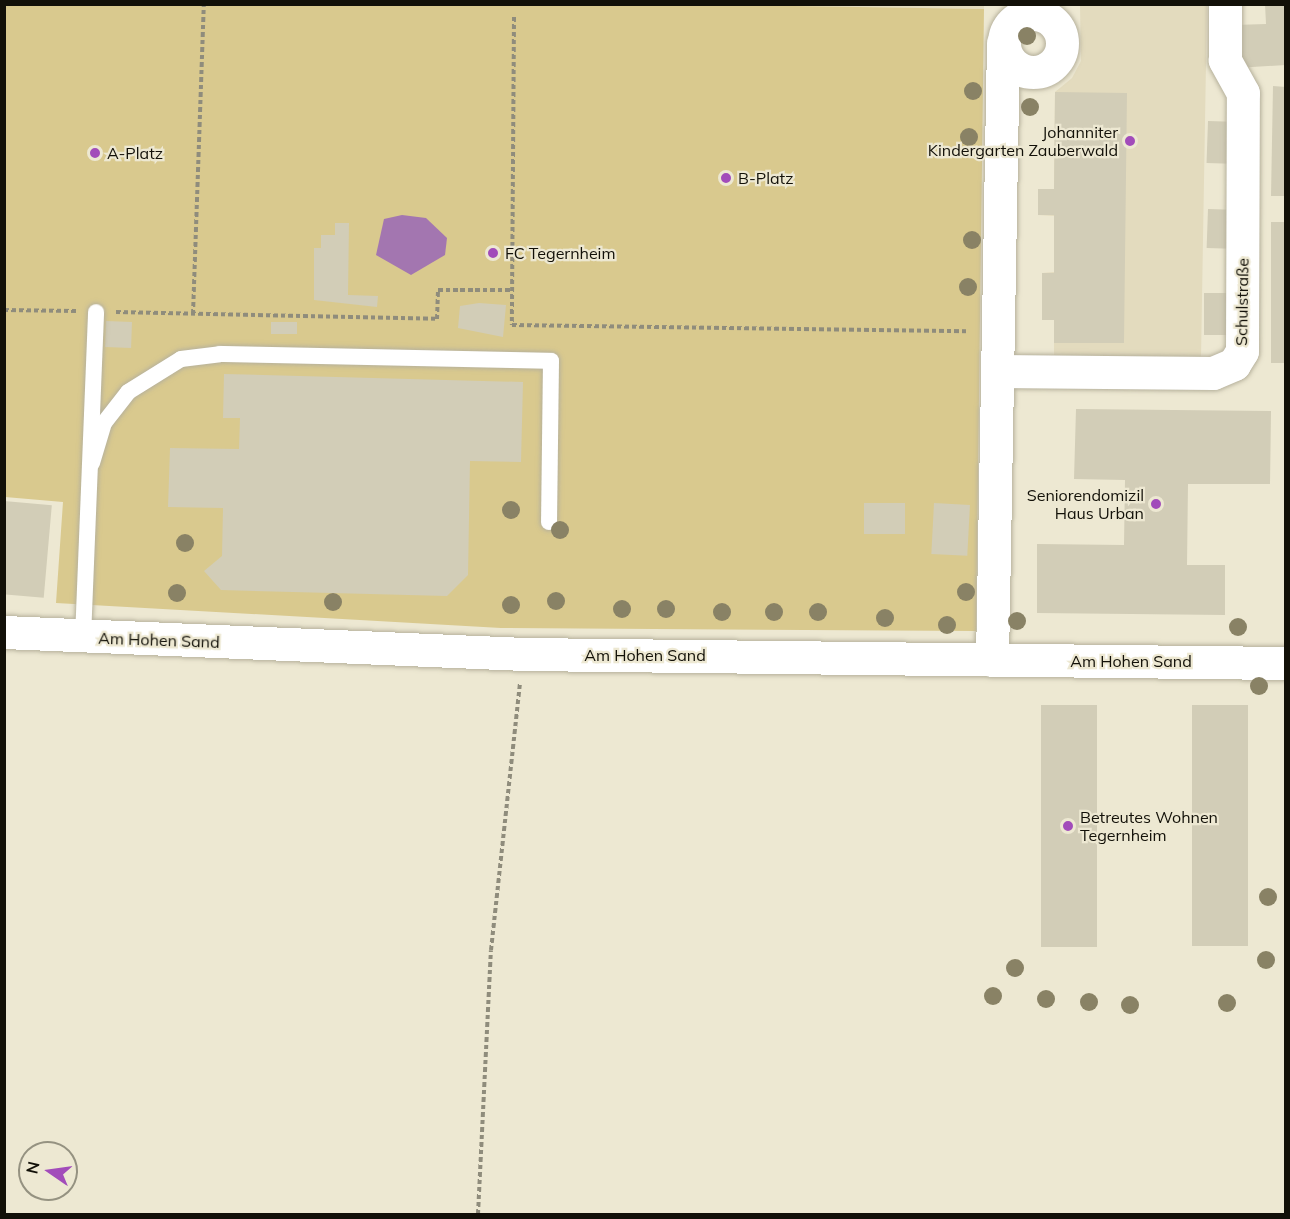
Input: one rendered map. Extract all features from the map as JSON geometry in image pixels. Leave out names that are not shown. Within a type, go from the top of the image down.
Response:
[{"type":"street","name":"Schulstraße","points":[[997,371],[1213,373],[1233,364],[1242,351],[1244,93],[1225,60],[1225,4]]},
{"type":"street","points":[[992,660],[1003,44],[1012,23],[1027,9],[1043,15],[1060,30],[1062,42],[1054,63],[1045,69],[1023,70],[1013,64],[1003,44]]},
{"type":"street","name":"Am Hohen Sand","points":[[4,632],[83,638],[525,654],[1286,663]]},
{"type":"lane","points":[[83,638],[92,463],[96,312]]},
{"type":"lane","points":[[92,463],[104,423],[128,392],[181,359],[220,354],[551,361],[549,522]]},
{"type":"path","points":[[193,314],[204,4]]},
{"type":"path","points":[[514,17],[512,325],[956,331]]},
{"type":"path","points":[[4,310],[437,319],[438,290],[512,290]]},
{"type":"path","points":[[478,1215],[490,962],[525,654]]},
{"type":"shaded area","name":"FC Tegernheim","points":[[677,4],[984,9],[976,631],[501,628],[56,603],[63,502],[5,497],[4,5]]},
{"type":"shaded area","points":[[984,4],[984,9],[677,5]]},
{"type":"shaded area","name":"Johanniter Kindergarten Zauberwald","points":[[1080,5],[1207,5],[1201,358],[1054,355],[1054,320],[1042,320],[1042,273],[1054,272],[1054,216],[1038,215],[1038,189],[1054,189],[1055,92],[1072,78],[1081,61]]},
{"type":"shaded area","points":[[402,215],[426,218],[447,238],[445,255],[411,275],[376,255],[384,219]]},
{"type":"building","points":[[1265,4],[1286,4],[1286,65],[1236,68],[1234,25],[1266,24]]},
{"type":"building","points":[[1273,86],[1286,87],[1286,196],[1271,196]]},
{"type":"building","points":[[1055,92],[1127,93],[1124,343],[1054,343],[1054,320],[1042,320],[1042,273],[1054,273],[1054,215],[1038,215],[1038,189],[1054,189]]},
{"type":"building","points":[[1208,121],[1232,122],[1231,164],[1207,163]]},
{"type":"building","points":[[1208,209],[1232,210],[1231,249],[1207,248]]},
{"type":"building","points":[[1271,222],[1286,222],[1286,363],[1271,363]]},
{"type":"building","points":[[335,223],[349,223],[348,295],[378,296],[377,307],[314,300],[314,248],[321,248],[321,235],[335,235]]},
{"type":"building","points":[[1204,293],[1230,293],[1230,335],[1204,335]]},
{"type":"building","points":[[479,303],[506,305],[503,337],[458,328],[460,306]]},
{"type":"building","points":[[106,321],[132,322],[131,348],[105,347]]},
{"type":"building","points":[[271,322],[297,322],[297,334],[271,334]]},
{"type":"building","points":[[224,374],[523,382],[521,462],[470,461],[468,575],[447,596],[221,590],[204,571],[222,556],[223,508],[168,507],[170,448],[239,449],[240,418],[223,418]]},
{"type":"building","name":"Seniorendomizil Haus Urban","points":[[1076,409],[1271,411],[1270,484],[1188,484],[1187,565],[1225,565],[1225,615],[1037,613],[1037,544],[1124,545],[1125,480],[1074,479]]},
{"type":"building","points":[[4,501],[52,505],[44,598],[4,594]]},
{"type":"building","points":[[864,503],[905,503],[905,534],[864,534]]},
{"type":"building","points":[[934,503],[970,505],[967,556],[931,554]]},
{"type":"building","name":"Betreutes Wohnen Tegernheim","points":[[1041,705],[1097,705],[1097,947],[1041,947]]},
{"type":"building","name":"Betreutes Wohnen Tegernheim","points":[[1192,705],[1248,705],[1248,946],[1192,946]]},
{"type":"place","name":"Johanniter Kindergarten Zauberwald","points":[[1130,141]]},
{"type":"place","name":"A-Platz","points":[[95,153]]},
{"type":"place","name":"B-Platz","points":[[726,178]]},
{"type":"place","name":"FC Tegernheim","points":[[493,253]]},
{"type":"place","name":"Seniorendomizil Haus Urban","points":[[1156,504]]},
{"type":"place","name":"Betreutes Wohnen Tegernheim","points":[[1068,826]]}]
